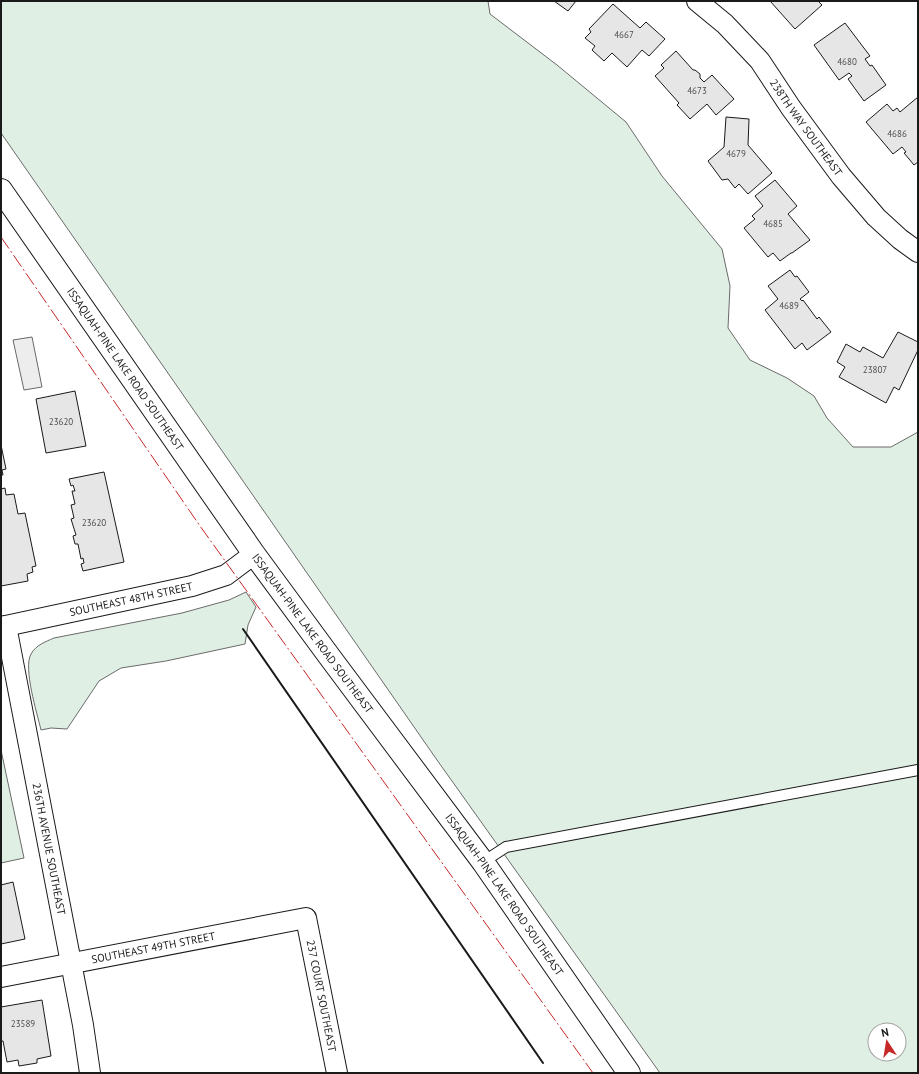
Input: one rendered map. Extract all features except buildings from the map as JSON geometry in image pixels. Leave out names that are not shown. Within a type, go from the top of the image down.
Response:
[{"type":"main road","name":"ISSAQUAH-PINE LAKE ROAD SOUTHEAST","points":[[1,190],[254,554],[483,862],[629,1073]]},
{"type":"street","name":"238TH WAY SOUTHEAST","points":[[697,1],[725,24],[760,60],[791,108],[841,176],[876,217],[900,239],[918,252]]},
{"type":"street","name":"SOUTHEAST 48TH STREET","points":[[3,626],[192,586],[226,574],[254,554]]},
{"type":"street","name":"236TH AVENUE SOUTHEAST","points":[[3,626],[83,1026],[90,1073]]},
{"type":"street","name":"SOUTHEAST 49TH STREET","points":[[1,976],[306,918]]},
{"type":"street","name":"237 COURT SOUTHEAST","points":[[306,918],[337,1073]]},
{"type":"lane","points":[[483,862],[506,847],[918,770]]},
{"type":"green space","points":[[1,1],[488,1],[490,14],[557,65],[626,122],[662,176],[722,249],[730,286],[728,328],[750,360],[787,378],[814,396],[827,418],[853,447],[891,447],[918,432],[918,1073],[660,1073],[437,760],[1,133]]},
{"type":"green space","points":[[246,592],[256,607],[248,625],[245,644],[166,661],[121,668],[99,681],[67,729],[51,728],[41,730],[32,691],[29,669],[31,654],[38,646],[54,638],[182,613],[229,600]]},
{"type":"green space","points":[[1,750],[24,858],[1,863]]},
{"type":"shaded area","points":[[32,337],[42,387],[24,390],[13,340]]},
{"type":"wall","points":[[243,629],[543,1063]]},
{"type":"power","points":[[1,237],[200,526],[593,1073]]}]
